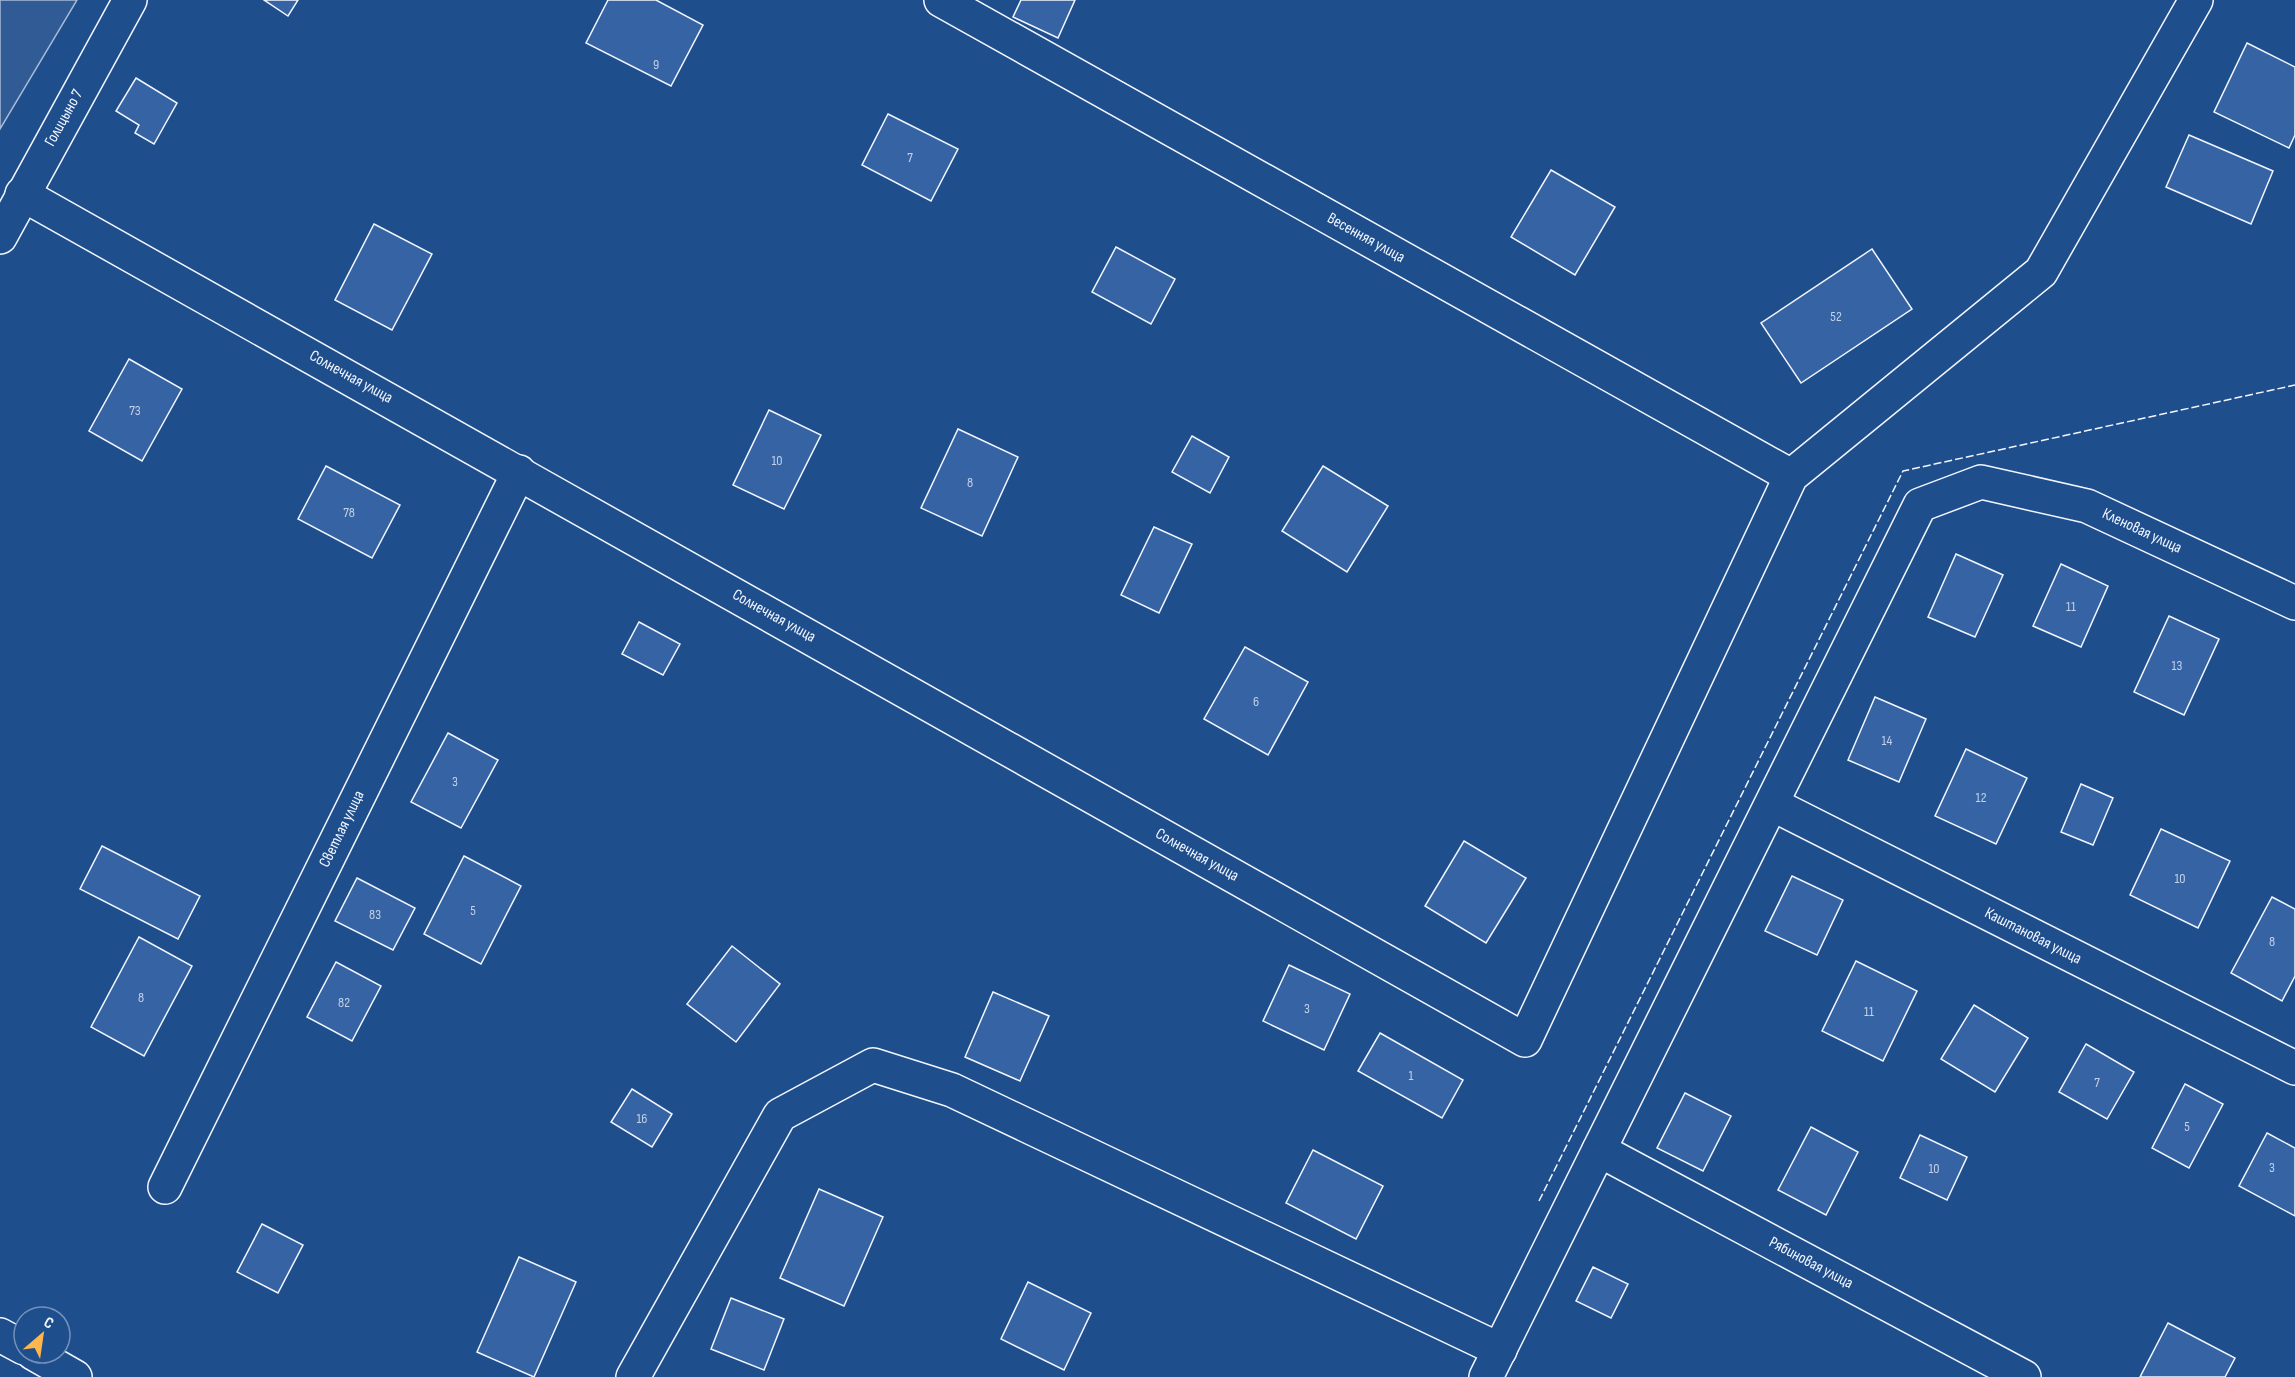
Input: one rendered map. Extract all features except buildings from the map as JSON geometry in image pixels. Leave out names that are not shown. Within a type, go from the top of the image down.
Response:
[{"type":"street","name":"Голицыно 7","points":[[0,237],[130,0]]},
{"type":"street","name":"Весенняя улица","points":[[941,0],[1791,476]]},
{"type":"street","points":[[1791,476],[2041,272],[2196,0]]},
{"type":"street","name":"Солнечная улица","points":[[22,194],[1525,1040],[1791,476]]},
{"type":"street","name":"Светлая улица","points":[[165,1187],[519,472]]},
{"type":"street","name":"Кленовая улица","points":[[1772,804],[1920,505],[1981,482],[2087,506],[2295,603]]},
{"type":"street","points":[[633,1377],[780,1115],[873,1065],[952,1090],[1493,1363],[1772,804]]},
{"type":"street","name":"Каштановая улица","points":[[1772,804],[2295,1068]]},
{"type":"street","name":"Рябиновая улица","points":[[1599,1150],[2024,1377]]},
{"type":"street","points":[[54,1365],[75,1377]]},
{"type":"shaded area","points":[[0,0],[77,0],[0,129]]},
{"type":"fence","points":[[1539,1201],[1903,471],[2295,385]]}]
